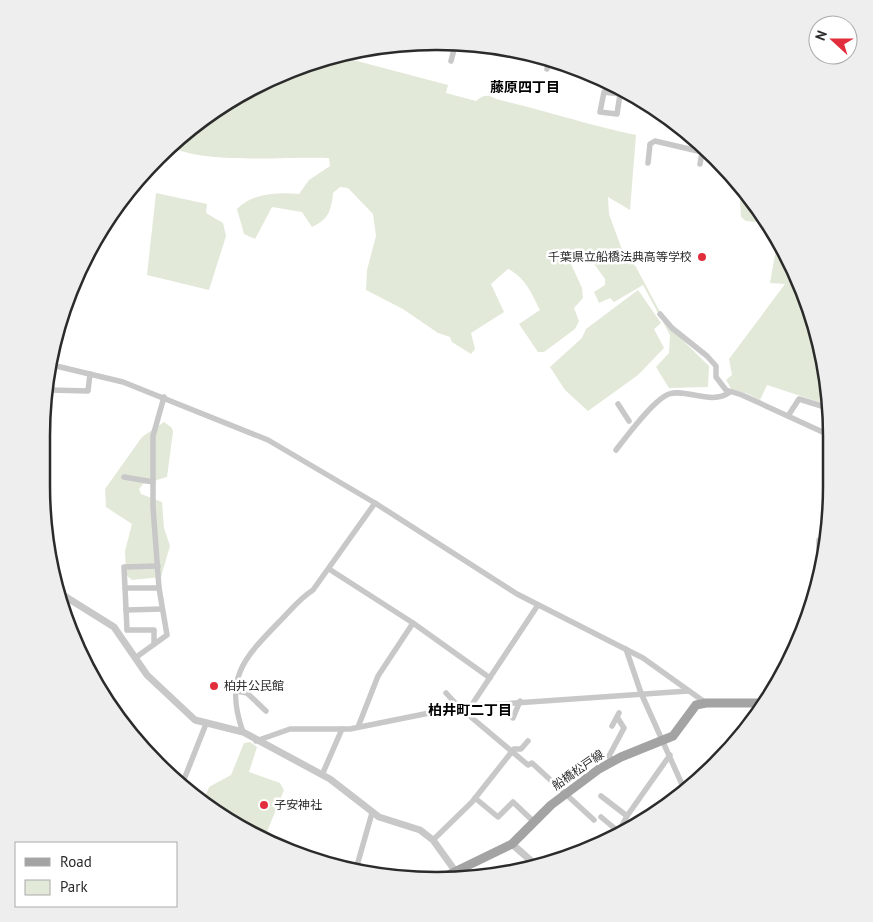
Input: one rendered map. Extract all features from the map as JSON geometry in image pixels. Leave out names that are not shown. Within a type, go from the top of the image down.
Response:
[{"type":"main road","name":"船橋松戸線","points":[[458,871],[512,844],[533,821],[565,794],[612,761],[664,741],[679,731],[693,708],[699,703],[706,703]]},
{"type":"main road","points":[[706,703],[754,706]]},
{"type":"street","points":[[451,61],[454,51]]},
{"type":"street","points":[[610,92],[604,92],[600,112],[616,114],[620,97]]},
{"type":"street","points":[[648,163],[650,144],[655,141],[693,148]]},
{"type":"street","points":[[700,164],[702,156]]},
{"type":"street","points":[[660,314],[672,328],[708,356],[717,368],[716,377],[730,392],[742,395],[823,432]]},
{"type":"street","points":[[56,366],[123,382],[268,440],[375,503],[517,594],[626,649],[657,667],[706,703]]},
{"type":"street","points":[[53,390],[88,392],[90,374]]},
{"type":"street","points":[[616,450],[642,417],[665,396],[671,393],[700,397],[724,397],[730,392]]},
{"type":"street","points":[[135,658],[167,635],[159,588],[154,530],[153,482],[153,436],[164,398]]},
{"type":"street","points":[[788,416],[799,399],[822,406]]},
{"type":"street","points":[[618,404],[629,420]]},
{"type":"street","points":[[124,477],[153,482]]},
{"type":"street","points":[[242,732],[236,713],[236,691],[244,660],[300,599],[313,590],[375,503]]},
{"type":"street","points":[[154,644],[154,630],[127,630],[124,567],[158,566]]},
{"type":"street","points":[[329,569],[414,623],[490,678]]},
{"type":"street","points":[[125,588],[159,588]]},
{"type":"street","points":[[67,598],[114,627],[147,675],[190,717],[206,724],[242,732],[340,786],[372,813],[412,826],[433,840],[455,871]]},
{"type":"street","points":[[471,706],[538,605]]},
{"type":"street","points":[[126,610],[162,609]]},
{"type":"street","points":[[358,727],[378,676],[414,623]]},
{"type":"street","points":[[626,649],[641,693],[682,784]]},
{"type":"street","points":[[236,691],[247,693],[266,711]]},
{"type":"street","points":[[256,741],[290,729],[342,729],[358,727],[459,707],[520,701],[688,691]]},
{"type":"street","points":[[446,693],[459,707],[511,752],[528,765],[532,763],[594,820]]},
{"type":"street","points":[[513,718],[520,701]]},
{"type":"street","points":[[612,726],[618,715],[624,728],[609,756],[612,761]]},
{"type":"street","points":[[184,778],[206,724]]},
{"type":"street","points":[[322,775],[342,729]]},
{"type":"street","points":[[433,840],[475,798],[511,752],[514,749],[520,749],[528,741]]},
{"type":"street","points":[[623,824],[670,755]]},
{"type":"street","points":[[601,796],[627,816]]},
{"type":"street","points":[[475,798],[498,817],[513,802],[533,821]]},
{"type":"street","points":[[357,864],[372,813]]},
{"type":"street","points":[[601,817],[613,829]]},
{"type":"street","points":[[512,844],[531,860]]},
{"type":"green space","points":[[351,59],[448,85],[446,93],[476,101],[483,96],[490,96],[636,135],[630,210],[608,197],[609,214],[621,247],[636,267],[667,325],[709,366],[708,387],[669,388],[656,367],[669,353],[670,335],[643,285],[614,302],[610,298],[599,303],[594,292],[605,285],[605,279],[590,258],[571,264],[582,288],[583,298],[574,308],[579,321],[575,329],[544,352],[538,352],[519,324],[540,310],[523,281],[508,269],[491,284],[504,312],[471,333],[475,349],[471,354],[452,342],[450,337],[438,333],[403,309],[366,290],[367,270],[376,236],[373,214],[348,188],[340,187],[333,193],[328,214],[322,221],[312,227],[302,212],[272,207],[255,239],[244,234],[237,209],[250,200],[266,195],[299,194],[309,180],[330,166],[329,158],[224,158],[178,149],[201,130],[243,102],[289,79]]},
{"type":"green space","points":[[156,193],[207,204],[206,213],[223,223],[226,236],[209,290],[147,275]]},
{"type":"green space","points":[[740,197],[758,222],[746,221],[741,217]]},
{"type":"green space","points":[[776,252],[794,289],[810,336],[816,361],[821,403],[767,385],[760,400],[746,393],[732,390],[726,380],[732,375],[729,359],[785,284],[770,283]]},
{"type":"green space","points":[[638,290],[661,323],[654,329],[664,348],[638,375],[588,411],[565,390],[550,367],[582,338],[586,329]]},
{"type":"green space","points":[[164,422],[172,428],[173,432],[167,477],[143,484],[139,489],[141,494],[162,502],[164,528],[170,546],[161,577],[132,580],[126,575],[125,551],[132,524],[106,507],[105,489],[142,437]]},
{"type":"green space","points":[[250,742],[257,747],[249,772],[280,783],[284,790],[267,832],[243,820],[206,795],[209,787],[231,775],[244,743]]},
{"type":"place","name":"千葉県立船橋法典高等学校","points":[[702,257]]},
{"type":"place","name":"柏井公民館","points":[[214,686]]},
{"type":"place","name":"子安神社","points":[[264,805]]},
{"type":"district","name":"藤原四丁目","points":[[525,87]]},
{"type":"district","name":"柏井町二丁目","points":[[470,710]]}]
